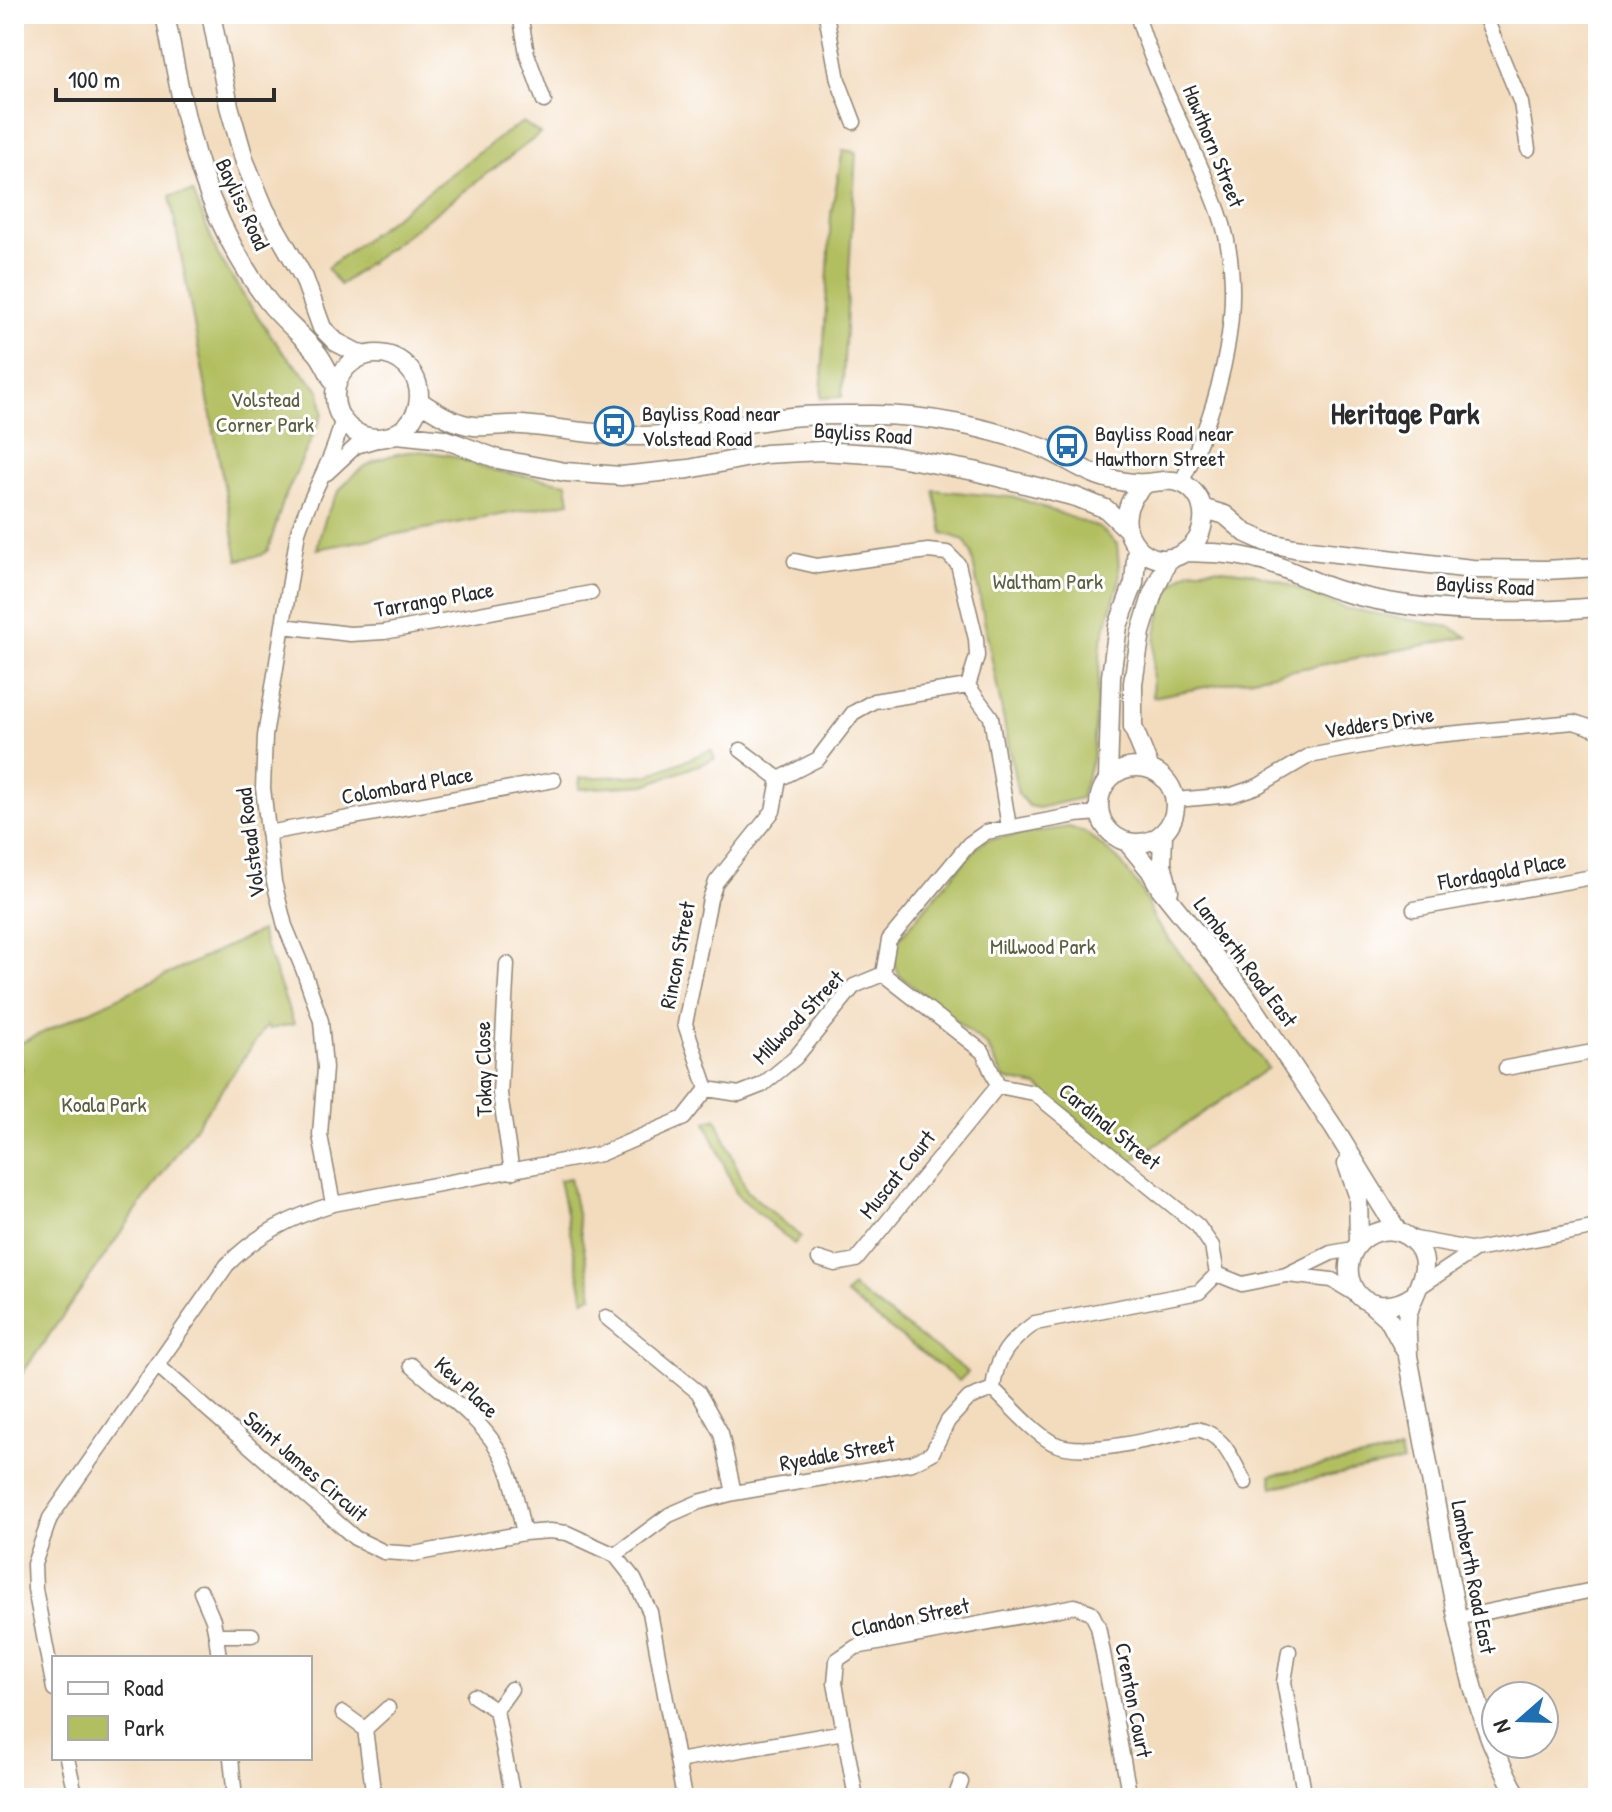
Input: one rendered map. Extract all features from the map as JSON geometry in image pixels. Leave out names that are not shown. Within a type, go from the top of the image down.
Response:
[{"type":"street","name":"Bayliss Road","points":[[165,14],[184,117],[206,190],[237,254],[268,302],[319,355],[336,386],[335,398],[342,420],[358,434],[444,439],[498,459],[565,472],[621,476],[689,469],[765,454],[821,451],[887,455],[974,471],[1076,497],[1106,509],[1127,529],[1137,547],[1147,554],[1229,554],[1259,560],[1343,592],[1421,605],[1511,612],[1598,607]]},
{"type":"street","name":"Bayliss Road","points":[[211,14],[229,106],[245,162],[265,210],[304,278],[322,328],[336,342],[363,356],[392,356],[404,363],[419,387],[419,401],[444,418],[472,426],[514,424],[637,436],[690,433],[785,418],[870,415],[936,421],[992,432],[1044,449],[1112,480],[1181,483],[1191,489],[1202,508],[1225,515],[1246,533],[1266,542],[1472,569],[1598,567]]},
{"type":"street","points":[[520,14],[527,54],[544,101]]},
{"type":"street","points":[[826,14],[838,80],[854,122]]},
{"type":"street","name":"Hawthorn Street","points":[[1137,14],[1220,214],[1229,264],[1232,309],[1226,362],[1181,483]]},
{"type":"street","points":[[1484,14],[1521,103],[1528,149]]},
{"type":"street","points":[[336,386],[341,373],[363,356]]},
{"type":"street","points":[[389,436],[408,426],[416,414],[419,401]]},
{"type":"street","name":"Volstead Road","points":[[333,1204],[320,1135],[325,1068],[321,1021],[285,926],[274,882],[263,788],[265,736],[298,532],[307,503],[324,476],[342,420]]},
{"type":"street","name":"Volstead Road","points":[[324,476],[356,446],[389,436]]},
{"type":"street","points":[[1127,529],[1125,516],[1129,502],[1136,491],[1147,483]]},
{"type":"street","points":[[1150,769],[1133,727],[1133,683],[1141,632],[1153,593],[1177,555],[1201,533],[1204,521],[1202,508]]},
{"type":"street","points":[[998,1086],[983,1052],[883,974],[889,940],[969,844],[986,832],[1099,813],[1102,790],[1108,779],[1111,676],[1118,626],[1134,583],[1137,547]]},
{"type":"street","points":[[795,561],[817,566],[928,551],[947,553],[958,564],[976,639],[977,656],[968,686]]},
{"type":"street","name":"Tarrango Place","points":[[283,626],[350,634],[384,632],[591,593]]},
{"type":"street","points":[[741,750],[779,779],[818,759],[853,713],[874,701],[968,686]]},
{"type":"street","points":[[968,686],[991,717],[1009,827]]},
{"type":"street","name":"Vedders Drive","points":[[1175,800],[1232,795],[1258,786],[1309,756],[1405,738],[1574,722],[1598,730]]},
{"type":"street","points":[[1108,779],[1128,768],[1150,769],[1167,781],[1175,800]]},
{"type":"street","name":"Rincon Street","points":[[707,1089],[685,1024],[710,899],[716,882],[773,811],[779,779]]},
{"type":"street","name":"Colombard Place","points":[[268,833],[554,780]]},
{"type":"street","name":"Lamberth Road East","points":[[1173,905],[1162,864],[1163,834],[1175,813],[1175,800]]},
{"type":"street","name":"Lamberth Road East","points":[[1099,813],[1110,832],[1128,843],[1244,993],[1404,1235]]},
{"type":"street","points":[[1128,843],[1152,840],[1163,834]]},
{"type":"street","name":"Flordagold Place","points":[[1414,909],[1598,876]]},
{"type":"street","name":"Tokay Close","points":[[507,964],[500,1094],[512,1172]]},
{"type":"street","name":"Millwood Street","points":[[707,1089],[739,1094],[762,1085],[795,1058],[854,986],[883,974]]},
{"type":"street","points":[[1506,1068],[1598,1051]]},
{"type":"street","name":"Muscat Court","points":[[819,1259],[835,1264],[856,1260],[998,1086]]},
{"type":"street","name":"Cardinal Street","points":[[998,1086],[1034,1093],[1198,1226],[1212,1246],[1217,1274]]},
{"type":"street","points":[[52,1678],[35,1589],[34,1564],[39,1542],[50,1518],[227,1265],[246,1246],[304,1213],[333,1204],[564,1163],[614,1148],[684,1118],[707,1089]]},
{"type":"street","name":"Lamberth Road East","points":[[1334,1128],[1358,1195],[1356,1245]]},
{"type":"street","points":[[1245,1483],[1221,1439],[1210,1431],[1197,1429],[1086,1450],[1050,1442],[993,1389],[995,1367],[1015,1338],[1035,1323],[1199,1292],[1217,1274],[1242,1284],[1286,1275],[1331,1253],[1356,1245],[1376,1231],[1475,1250],[1598,1227]]},
{"type":"street","points":[[1404,1235],[1419,1248],[1424,1261],[1424,1274],[1418,1290]]},
{"type":"street","points":[[1356,1245],[1349,1261],[1349,1274],[1352,1285],[1365,1300]]},
{"type":"street","points":[[1286,1275],[1332,1280],[1365,1300],[1395,1306],[1475,1250]]},
{"type":"street","name":"Lamberth Road East","points":[[1418,1290],[1407,1316],[1408,1356],[1467,1671],[1484,1726],[1503,1771],[1519,1798]]},
{"type":"street","name":"Lamberth Road East","points":[[1365,1300],[1389,1320],[1408,1356]]},
{"type":"street","points":[[606,1317],[698,1392],[721,1433],[734,1493]]},
{"type":"street","name":"Saint James Circuit","points":[[157,1365],[355,1538],[384,1552],[414,1554],[524,1533],[567,1533],[615,1555],[634,1579],[650,1612],[684,1798]]},
{"type":"street","name":"Kew Place","points":[[411,1365],[482,1429],[497,1447],[509,1471],[524,1533]]},
{"type":"street","name":"Ryedale Street","points":[[615,1555],[669,1515],[699,1502],[734,1493],[912,1463],[932,1453],[948,1421],[969,1398],[993,1389]]},
{"type":"street","points":[[1457,1618],[1598,1589]]},
{"type":"street","points":[[201,1592],[213,1620],[219,1656]]},
{"type":"street","name":"Clandon Street","points":[[844,1732],[835,1683],[837,1660],[856,1647],[1075,1606],[1091,1612]]},
{"type":"street","name":"Crenton Court","points":[[1091,1612],[1098,1626],[1130,1798]]},
{"type":"street","points":[[216,1635],[252,1635]]},
{"type":"street","points":[[1289,1651],[1284,1682],[1305,1798]]},
{"type":"street","points":[[511,1689],[496,1710],[513,1798]]},
{"type":"street","points":[[474,1696],[496,1710]]},
{"type":"street","points":[[365,1729],[388,1708]]},
{"type":"street","points":[[343,1713],[365,1729],[374,1798]]},
{"type":"street","points":[[677,1761],[844,1732],[856,1798]]},
{"type":"street","points":[[67,1760],[76,1798]]},
{"type":"street","points":[[231,1760],[235,1798]]},
{"type":"street","points":[[953,1798],[961,1782]]},
{"type":"green space","points":[[523,122],[540,134],[340,285],[327,268]]},
{"type":"green space","points":[[843,150],[856,152],[842,397],[821,398],[831,214]]},
{"type":"green space","name":"Volstead Corner Park","points":[[193,192],[218,255],[282,351],[320,391],[323,413],[284,499],[268,550],[262,555],[238,560],[170,196]]},
{"type":"green space","name":"Volstead Corner Park","points":[[419,451],[449,455],[496,471],[567,483],[570,502],[317,549],[329,509],[349,479],[379,460]]},
{"type":"green space","name":"Waltham Park","points":[[934,490],[1018,498],[1100,528],[1117,544],[1120,579],[1101,643],[1093,756],[1081,798],[1039,808],[1029,806],[1018,794],[971,552],[964,540],[943,533]]},
{"type":"green space","name":"Waltham Park","points":[[1213,568],[1249,572],[1280,581],[1344,608],[1450,627],[1467,637],[1153,697],[1154,648],[1161,610],[1168,594],[1188,572]]},
{"type":"green space","points":[[711,750],[715,759],[645,785],[579,789],[580,778],[649,775]]},
{"type":"green space","name":"Millwood Park","points":[[1069,827],[1086,833],[1118,859],[1142,891],[1155,921],[1268,1068],[1130,1163],[1037,1086],[1004,1079],[987,1046],[900,976],[894,961],[901,936],[986,840]]},
{"type":"green space","name":"Koala Park","points":[[260,931],[294,1024],[269,1029],[267,1025],[14,1385],[14,1081],[22,1069],[14,1046]]},
{"type":"green space","points":[[716,1118],[747,1191],[801,1237],[794,1244],[737,1195],[706,1122]]},
{"type":"green space","points":[[570,1178],[593,1295],[584,1299],[559,1180]]},
{"type":"green space","points":[[852,1287],[968,1372],[959,1381],[846,1295]]},
{"type":"green space","points":[[1400,1451],[1403,1462],[1273,1487],[1271,1475]]},
{"type":"place","name":"Bayliss Road near Volstead Road","points":[[614,426]]},
{"type":"place","name":"Bayliss Road near Hawthorn Street","points":[[1067,446]]},
{"type":"district","name":"Heritage Park","points":[[1405,414]]}]
